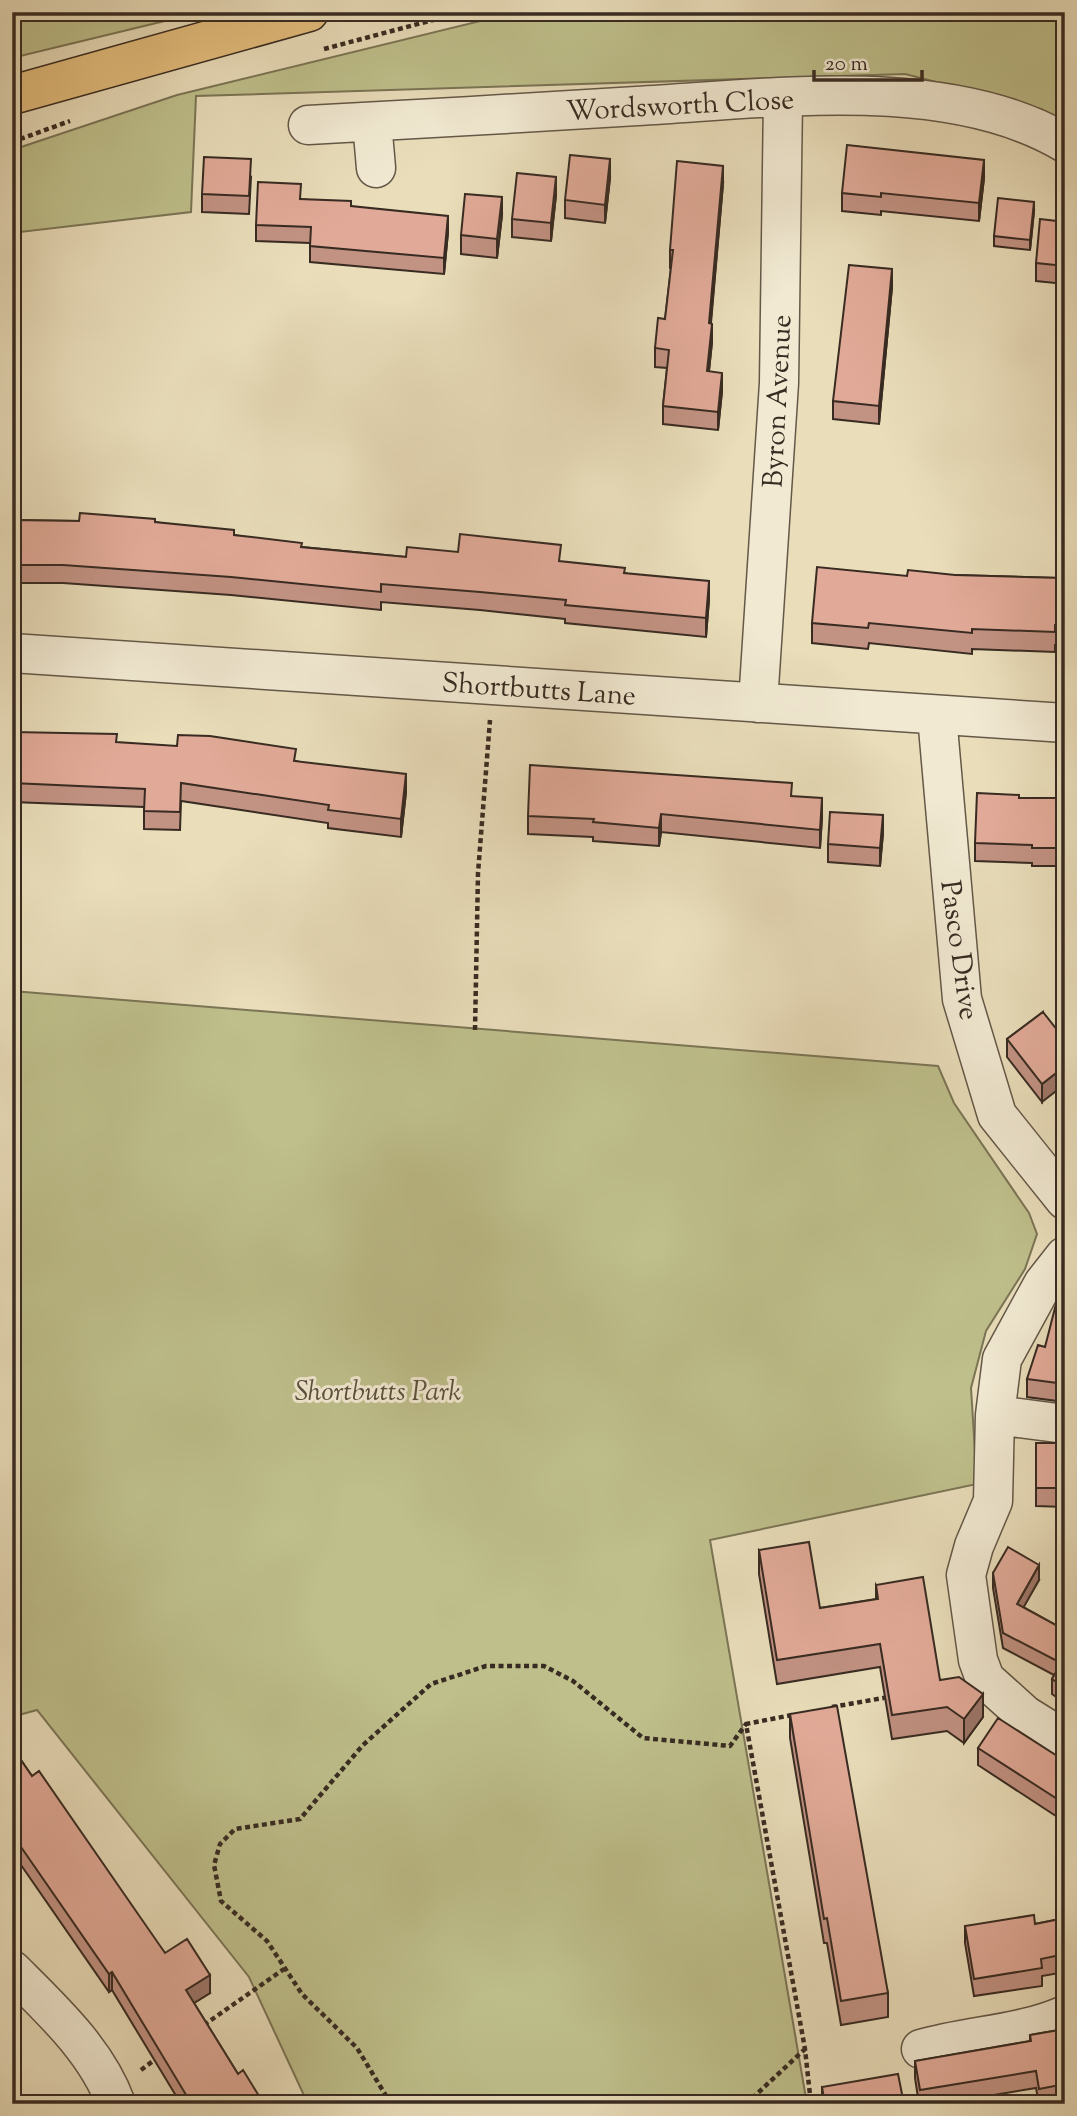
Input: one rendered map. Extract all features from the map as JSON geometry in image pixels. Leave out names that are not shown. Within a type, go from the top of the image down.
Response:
[{"type":"highway","points":[[12,95],[309,12]]},
{"type":"street","name":"Wordsworth Close","points":[[308,125],[783,98],[893,96],[974,108],[1047,133],[1065,143]]},
{"type":"street","name":"Byron Avenue","points":[[758,704],[779,383],[783,98]]},
{"type":"street","points":[[372,121],[376,168]]},
{"type":"street","name":"Shortbutts Lane","points":[[12,653],[1065,723]]},
{"type":"street","name":"Pasco Drive","points":[[937,716],[962,999],[997,1115],[1065,1200]]},
{"type":"street","points":[[1065,1256],[1043,1284],[1002,1359],[995,1415],[993,1502],[974,1546],[966,1575],[978,1660],[985,1679],[1025,1715],[1065,1741]]},
{"type":"street","points":[[995,1415],[1065,1424]]},
{"type":"street","points":[[12,1970],[67,2026],[114,2097]]},
{"type":"street","points":[[941,2034],[1042,2025],[1065,2015]]},
{"type":"path","points":[[475,1030],[478,873],[492,684]]},
{"type":"path","points":[[391,2104],[357,2048],[302,1994],[267,1941],[221,1900],[214,1866],[220,1844],[235,1829],[300,1819],[363,1745],[431,1684],[486,1665],[544,1666],[573,1681],[643,1738],[730,1746],[746,1724],[800,1714]]},
{"type":"path","points":[[826,1709],[893,1696]]},
{"type":"path","points":[[746,1724],[805,2049],[811,2104]]},
{"type":"path","points":[[198,2030],[284,1969]]},
{"type":"path","points":[[746,2104],[805,2049]]},
{"type":"path","points":[[114,2097],[165,2053]]},
{"type":"green space","points":[[12,12],[202,12],[12,58]]},
{"type":"green space","points":[[517,12],[1065,12],[1065,123],[1041,109],[905,74],[196,96],[191,212],[12,233],[12,150],[177,95]]},
{"type":"green space","name":"Shortbutts Park","points":[[12,991],[938,1066],[954,1103],[1029,1213],[1037,1234],[1025,1269],[986,1331],[971,1388],[977,1484],[710,1540],[807,2104],[308,2104],[249,1977],[37,1710],[12,1717]]},
{"type":"building","points":[[847,145],[984,160],[979,203],[881,193],[881,197],[842,193]]},
{"type":"building","points":[[570,155],[610,159],[605,205],[565,200]]},
{"type":"building","points":[[204,157],[251,159],[249,196],[202,194]]},
{"type":"building","points":[[677,161],[723,166],[707,371],[722,373],[718,412],[663,406],[669,350],[655,348],[658,318],[665,319],[673,250],[670,250]]},
{"type":"building","points":[[517,173],[556,177],[551,223],[512,219]]},
{"type":"building","points":[[258,182],[301,184],[300,199],[351,201],[351,206],[448,216],[444,258],[310,246],[311,227],[256,225]]},
{"type":"building","points":[[465,194],[502,197],[497,239],[461,235]]},
{"type":"building","points":[[998,198],[1034,202],[1030,240],[994,236]]},
{"type":"building","points":[[1040,219],[1065,222],[1065,266],[1036,263]]},
{"type":"building","points":[[849,265],[892,269],[879,406],[833,401]]},
{"type":"building","points":[[80,513],[155,519],[155,522],[234,530],[234,535],[302,543],[301,547],[406,557],[407,547],[458,552],[460,534],[561,545],[559,561],[625,568],[624,573],[709,581],[706,618],[565,605],[566,600],[381,584],[381,592],[231,577],[63,565],[12,565],[12,520],[79,521]]},
{"type":"building","points":[[1062,558],[1065,558],[1065,626],[1055,625],[1055,632],[972,629],[972,633],[869,623],[868,628],[812,623],[817,567],[907,576],[908,570],[955,575],[1061,578]]},
{"type":"building","points":[[12,732],[117,734],[116,742],[177,746],[178,735],[210,736],[296,749],[294,761],[406,774],[401,819],[328,810],[329,805],[181,783],[180,812],[144,811],[145,789],[12,783]]},
{"type":"building","points":[[530,765],[792,783],[791,796],[822,798],[820,830],[661,814],[659,828],[593,822],[594,819],[528,816]]},
{"type":"building","points":[[977,793],[1019,795],[1019,798],[1065,798],[1065,848],[975,843]]},
{"type":"building","points":[[830,812],[883,815],[880,848],[828,844]]},
{"type":"building","points":[[1043,1012],[1065,1040],[1065,1066],[1042,1084],[1007,1039]]},
{"type":"building","points":[[1057,1300],[1065,1303],[1065,1384],[1027,1379],[1038,1345],[1045,1347]]},
{"type":"building","points":[[1036,1443],[1065,1443],[1065,1488],[1036,1488]]},
{"type":"building","points":[[809,1542],[820,1608],[878,1599],[876,1585],[923,1577],[940,1680],[959,1677],[983,1694],[964,1719],[947,1707],[892,1715],[880,1644],[777,1660],[759,1550]]},
{"type":"building","points":[[1008,1547],[1039,1565],[1017,1604],[1065,1630],[1065,1688],[1052,1679],[1061,1663],[1003,1633],[993,1573]]},
{"type":"building","points":[[837,1706],[888,1993],[841,2001],[827,1918],[824,1919],[790,1714]]},
{"type":"building","points":[[998,1718],[1065,1761],[1065,1804],[978,1748]]},
{"type":"building","points":[[12,1747],[32,1776],[39,1771],[165,1953],[187,1939],[210,1975],[186,1990],[238,2074],[243,2070],[264,2104],[190,2104],[112,1972],[109,1974],[12,1834]]},
{"type":"building","points":[[1034,1915],[1035,1924],[1065,1918],[1065,1954],[1041,1959],[1042,1968],[974,1979],[965,1926]]},
{"type":"building","points":[[1065,2029],[1065,2084],[1039,2089],[1036,2071],[920,2090],[915,2061],[1031,2041],[1030,2035]]},
{"type":"building","points":[[898,2074],[904,2104],[825,2104],[822,2087]]}]
